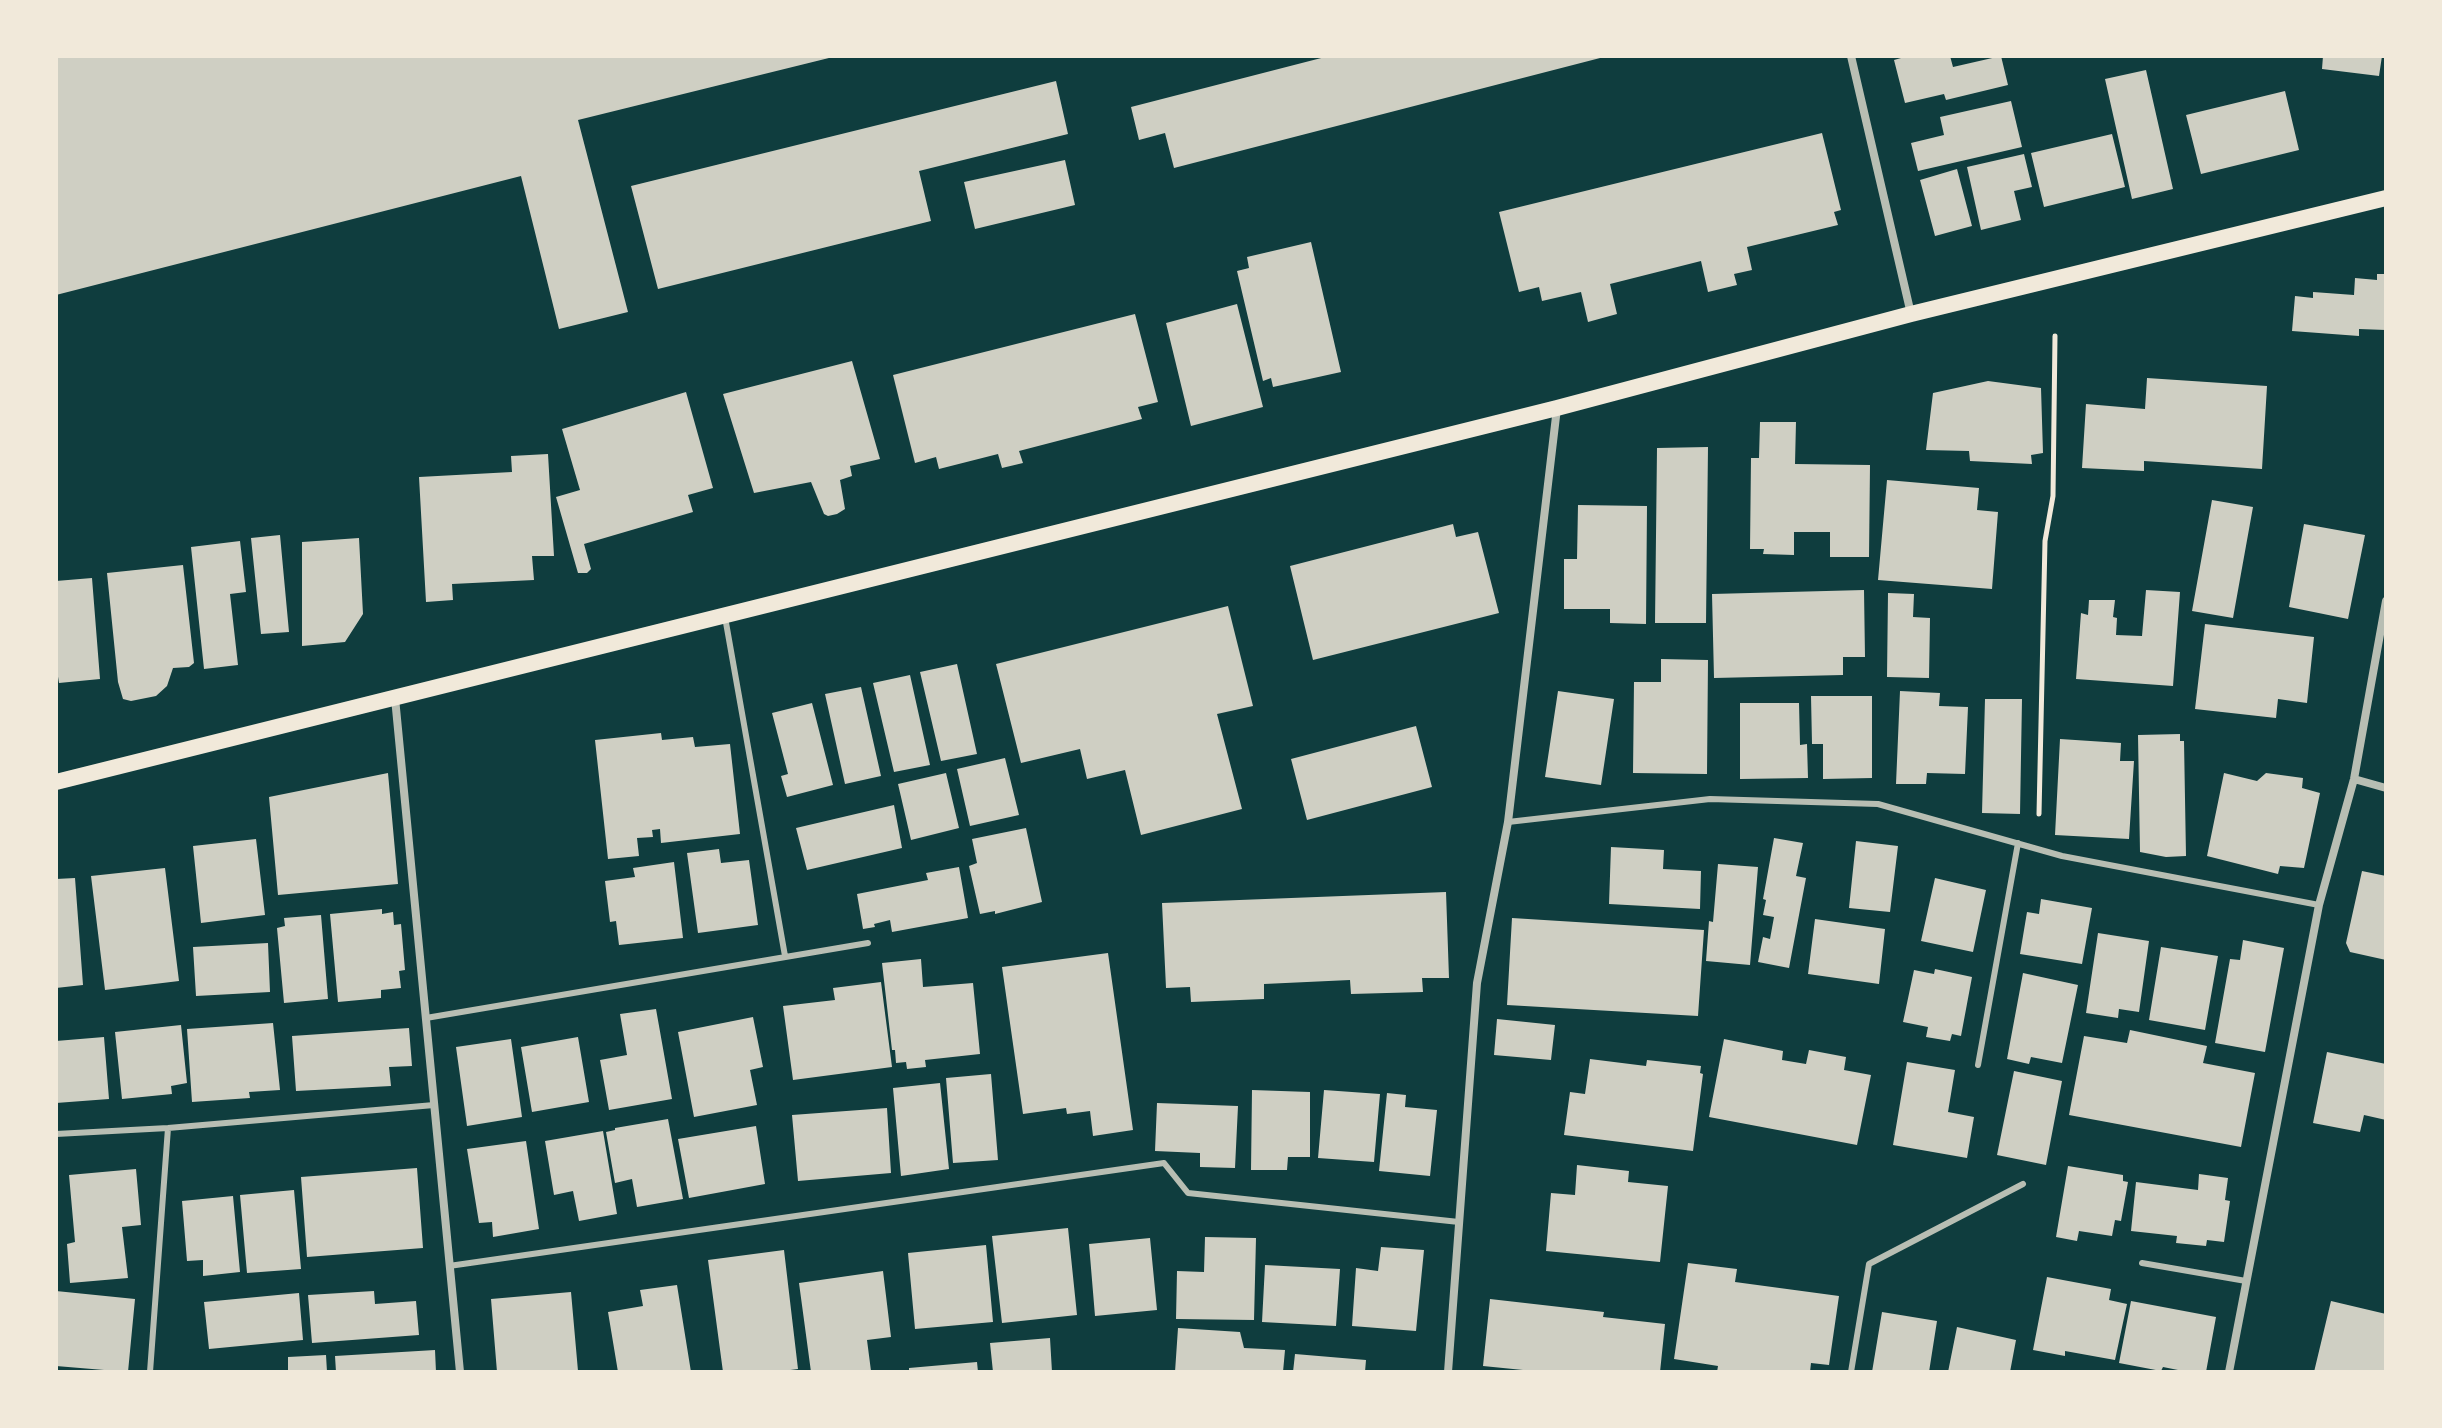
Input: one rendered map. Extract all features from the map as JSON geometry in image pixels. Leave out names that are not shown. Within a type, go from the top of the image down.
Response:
[{"type":"main road","points":[[56,782],[1557,408],[1911,314],[2386,198]]},
{"type":"street","points":[[1851,56],[1911,314]]},
{"type":"street","points":[[1448,1372],[1477,983],[1508,822],[1557,408]]},
{"type":"street","points":[[2229,1372],[2319,905],[2354,779],[2386,601]]},
{"type":"street","points":[[395,698],[460,1372]]},
{"type":"street","points":[[2354,779],[2386,788]]},
{"type":"lane","points":[[724,616],[785,956]]},
{"type":"lane","points":[[2374,661],[2386,664]]},
{"type":"lane","points":[[1508,822],[1710,799],[1878,804],[2062,856],[2319,905]]},
{"type":"lane","points":[[1978,1065],[2018,843]]},
{"type":"lane","points":[[426,1018],[868,943]]},
{"type":"lane","points":[[56,1134],[168,1128],[434,1105]]},
{"type":"lane","points":[[150,1372],[168,1128]]},
{"type":"lane","points":[[449,1266],[1164,1163],[1188,1193],[1459,1222]]},
{"type":"lane","points":[[1851,1372],[1869,1264],[2023,1184]]},
{"type":"lane","points":[[2142,1263],[2246,1281]]},
{"type":"path","points":[[2038,848],[2045,541],[2053,496],[2055,336]]},
{"type":"building","points":[[56,56],[833,57],[578,120],[628,312],[559,329],[521,176],[56,295]]},
{"type":"building","points":[[1329,56],[1604,57],[1174,168],[1165,133],[1139,140],[1131,107]]},
{"type":"building","points":[[1908,56],[1950,56],[1953,67],[2001,56],[2008,85],[1946,100],[1944,94],[1905,103],[1894,60]]},
{"type":"building","points":[[2323,56],[2382,56],[2379,76],[2322,69]]},
{"type":"building","points":[[2146,70],[2173,189],[2132,199],[2105,79]]},
{"type":"building","points":[[1056,81],[1068,134],[919,171],[931,221],[658,289],[631,186]]},
{"type":"building","points":[[2285,91],[2299,150],[2201,174],[2186,115]]},
{"type":"building","points":[[2011,101],[2022,147],[1918,171],[1911,143],[1944,135],[1940,117]]},
{"type":"building","points":[[1822,133],[1841,210],[1834,212],[1838,225],[1747,247],[1752,270],[1734,274],[1737,285],[1708,292],[1701,261],[1610,284],[1617,314],[1588,322],[1581,292],[1542,301],[1539,287],[1519,292],[1499,212]]},
{"type":"building","points":[[2112,134],[2125,187],[2044,207],[2031,153]]},
{"type":"building","points":[[2024,154],[2032,187],[2014,191],[2021,220],[1981,230],[1967,167]]},
{"type":"building","points":[[1065,160],[1075,205],[975,229],[964,182]]},
{"type":"building","points":[[1957,169],[1972,226],[1935,236],[1920,180]]},
{"type":"building","points":[[1311,242],[1341,372],[1273,387],[1271,378],[1263,381],[1237,271],[1249,268],[1247,257]]},
{"type":"building","points":[[2377,274],[2386,274],[2386,330],[2359,329],[2359,336],[2292,331],[2295,296],[2313,298],[2313,292],[2354,295],[2355,278],[2377,280]]},
{"type":"building","points":[[1237,304],[1263,407],[1191,426],[1166,323]]},
{"type":"building","points":[[1135,314],[1158,402],[1138,407],[1142,419],[1019,451],[1023,463],[1002,468],[998,454],[939,469],[936,457],[915,463],[893,375]]},
{"type":"building","points":[[852,361],[880,459],[850,466],[852,476],[840,480],[845,509],[837,514],[824,514],[811,482],[754,493],[723,394]]},
{"type":"building","points":[[2147,378],[2267,386],[2262,469],[2144,461],[2144,471],[2082,468],[2086,404],[2145,409]]},
{"type":"building","points":[[1988,381],[2041,388],[2043,453],[2031,455],[2032,464],[1970,461],[1969,451],[1926,450],[1933,393]]},
{"type":"building","points":[[686,392],[713,488],[688,495],[693,512],[584,544],[591,569],[587,573],[578,573],[556,497],[580,490],[562,429]]},
{"type":"building","points":[[1760,422],[1796,422],[1795,464],[1870,465],[1869,557],[1830,557],[1830,532],[1794,532],[1794,555],[1763,554],[1764,549],[1750,549],[1751,458],[1759,458]]},
{"type":"building","points":[[1708,447],[1706,623],[1655,623],[1657,448]]},
{"type":"building","points":[[548,454],[554,556],[532,556],[534,580],[452,584],[453,600],[426,602],[419,477],[512,472],[511,456]]},
{"type":"building","points":[[1887,480],[1979,488],[1977,510],[1998,512],[1992,589],[1878,580]]},
{"type":"building","points":[[2212,500],[2253,507],[2233,618],[2192,611]]},
{"type":"building","points":[[1578,505],[1647,506],[1646,624],[1610,623],[1610,609],[1564,609],[1564,559],[1577,559]]},
{"type":"building","points":[[1453,524],[1456,537],[1478,532],[1499,613],[1313,660],[1290,566]]},
{"type":"building","points":[[2304,524],[2365,535],[2348,619],[2289,607]]},
{"type":"building","points":[[280,535],[289,632],[261,634],[251,538]]},
{"type":"building","points":[[359,538],[363,614],[345,642],[302,646],[302,542]]},
{"type":"building","points":[[240,541],[246,592],[230,594],[238,665],[204,669],[191,547]]},
{"type":"building","points":[[183,565],[194,663],[189,667],[173,668],[167,686],[156,696],[131,701],[123,699],[118,682],[107,573]]},
{"type":"building","points":[[92,578],[100,679],[59,683],[56,664],[56,581]]},
{"type":"building","points":[[1864,590],[1865,657],[1843,657],[1843,675],[1714,678],[1712,594]]},
{"type":"building","points":[[2146,590],[2180,592],[2173,686],[2076,679],[2081,613],[2088,615],[2089,600],[2115,600],[2113,617],[2117,618],[2116,635],[2142,636]]},
{"type":"building","points":[[1888,593],[1914,594],[1913,617],[1930,618],[1929,678],[1887,677]]},
{"type":"building","points":[[1228,606],[1253,706],[1217,714],[1242,809],[1141,835],[1125,770],[1087,779],[1080,749],[1021,763],[996,664]]},
{"type":"building","points":[[2205,624],[2314,637],[2307,703],[2278,699],[2276,718],[2195,709]]},
{"type":"building","points":[[1661,659],[1708,660],[1707,774],[1633,773],[1634,682],[1661,682]]},
{"type":"building","points":[[957,664],[977,754],[941,761],[920,672]]},
{"type":"building","points":[[910,675],[930,765],[894,772],[873,683]]},
{"type":"building","points":[[861,687],[881,776],[845,784],[825,694]]},
{"type":"building","points":[[1558,691],[1614,699],[1601,785],[1545,777]]},
{"type":"building","points":[[1900,691],[1940,693],[1939,706],[1968,707],[1965,774],[1927,773],[1926,784],[1896,784]]},
{"type":"building","points":[[1811,696],[1872,696],[1872,778],[1823,779],[1823,744],[1812,744]]},
{"type":"building","points":[[1985,699],[2022,699],[2020,814],[1982,813]]},
{"type":"building","points":[[812,703],[833,785],[787,797],[781,776],[788,774],[772,713]]},
{"type":"building","points":[[1740,703],[1799,703],[1800,745],[1807,744],[1808,778],[1740,779]]},
{"type":"building","points":[[1416,726],[1432,787],[1307,820],[1291,759]]},
{"type":"building","points":[[661,733],[662,740],[693,737],[695,747],[730,744],[740,834],[661,843],[660,829],[652,830],[653,837],[637,838],[639,856],[608,859],[595,740]]},
{"type":"building","points":[[2180,734],[2180,741],[2184,741],[2186,856],[2166,857],[2140,852],[2138,735]]},
{"type":"building","points":[[2060,739],[2121,743],[2120,761],[2134,761],[2129,839],[2055,835]]},
{"type":"building","points":[[1005,758],[1019,815],[970,826],[957,769]]},
{"type":"building","points":[[388,773],[398,884],[278,895],[269,797]]},
{"type":"building","points":[[946,773],[959,828],[911,840],[898,784]]},
{"type":"building","points":[[2224,773],[2257,781],[2266,773],[2303,778],[2302,788],[2320,793],[2304,868],[2280,866],[2278,874],[2207,856]]},
{"type":"building","points":[[894,805],[902,848],[807,870],[796,828]]},
{"type":"building","points":[[1026,828],[1042,902],[995,914],[995,911],[980,914],[969,866],[977,863],[972,839]]},
{"type":"building","points":[[1774,838],[1803,843],[1796,876],[1806,878],[1789,968],[1758,962],[1763,937],[1770,939],[1774,917],[1763,915],[1766,900],[1763,899]]},
{"type":"building","points":[[256,839],[265,915],[201,923],[193,846]]},
{"type":"building","points":[[1856,841],[1898,846],[1890,912],[1849,908]]},
{"type":"building","points":[[1611,847],[1664,850],[1663,869],[1701,871],[1700,909],[1609,904]]},
{"type":"building","points":[[719,849],[721,863],[749,860],[758,925],[698,933],[687,853]]},
{"type":"building","points":[[674,862],[683,938],[619,945],[616,921],[610,922],[605,881],[635,877],[633,868]]},
{"type":"building","points":[[1718,864],[1758,867],[1750,965],[1706,961]]},
{"type":"building","points":[[959,867],[968,918],[892,932],[890,920],[863,929],[857,894],[928,880],[926,873]]},
{"type":"building","points":[[165,868],[179,981],[105,990],[91,876]]},
{"type":"building","points":[[2362,871],[2386,876],[2386,960],[2350,952],[2346,943]]},
{"type":"building","points":[[75,878],[83,985],[56,988],[56,879]]},
{"type":"building","points":[[1935,878],[1986,890],[1973,952],[1921,941]]},
{"type":"building","points":[[1446,892],[1449,978],[1422,978],[1423,992],[1351,994],[1350,980],[1264,984],[1264,999],[1191,1002],[1190,987],[1166,988],[1162,903]]},
{"type":"building","points":[[2041,899],[2092,908],[2082,964],[2020,954],[2027,912],[2039,914]]},
{"type":"building","points":[[382,909],[382,914],[393,912],[394,925],[401,924],[405,970],[399,971],[401,988],[381,990],[381,998],[338,1002],[330,914]]},
{"type":"building","points":[[321,915],[328,999],[284,1003],[277,928],[285,926],[284,918]]},
{"type":"building","points":[[1512,918],[1704,930],[1698,1016],[1507,1005]]},
{"type":"building","points":[[1815,919],[1885,929],[1879,984],[1808,974]]},
{"type":"building","points":[[2098,933],[2149,941],[2139,1012],[2119,1009],[2118,1018],[2086,1013]]},
{"type":"building","points":[[2243,940],[2284,948],[2265,1052],[2215,1043],[2230,959],[2240,960]]},
{"type":"building","points":[[268,943],[270,992],[196,996],[193,947]]},
{"type":"building","points":[[2161,947],[2218,956],[2205,1030],[2149,1020]]},
{"type":"building","points":[[1108,953],[1133,1130],[1093,1136],[1090,1111],[1067,1114],[1066,1108],[1023,1114],[1002,967]]},
{"type":"building","points":[[921,959],[923,987],[973,983],[980,1054],[925,1060],[926,1067],[907,1069],[906,1062],[896,1063],[882,963]]},
{"type":"building","points":[[1935,969],[1972,977],[1961,1036],[1952,1034],[1950,1041],[1926,1037],[1928,1027],[1903,1022],[1914,970],[1934,974]]},
{"type":"building","points":[[2023,973],[2078,985],[2062,1063],[2031,1057],[2029,1064],[2007,1059]]},
{"type":"building","points":[[881,982],[892,1067],[793,1080],[783,1006],[835,1000],[833,988]]},
{"type":"building","points":[[656,1009],[672,1099],[609,1110],[600,1060],[627,1055],[620,1014]]},
{"type":"building","points":[[753,1017],[763,1067],[750,1070],[757,1105],[694,1117],[678,1032]]},
{"type":"building","points":[[1497,1019],[1555,1025],[1551,1060],[1494,1055]]},
{"type":"building","points":[[273,1023],[280,1090],[249,1092],[250,1098],[192,1102],[187,1029]]},
{"type":"building","points":[[181,1025],[187,1083],[171,1086],[172,1094],[122,1099],[115,1032]]},
{"type":"building","points":[[409,1028],[412,1066],[389,1067],[391,1086],[296,1091],[292,1036]]},
{"type":"building","points":[[2130,1030],[2207,1046],[2203,1063],[2255,1073],[2241,1147],[2069,1115],[2084,1036],[2127,1043]]},
{"type":"building","points":[[104,1037],[109,1099],[56,1103],[56,1041]]},
{"type":"building","points":[[578,1037],[589,1102],[532,1112],[521,1047]]},
{"type":"building","points":[[511,1039],[522,1117],[467,1126],[456,1047]]},
{"type":"building","points":[[1724,1039],[1783,1051],[1782,1060],[1806,1064],[1809,1050],[1846,1057],[1844,1070],[1871,1075],[1857,1145],[1709,1117]]},
{"type":"building","points":[[2327,1052],[2386,1064],[2386,1120],[2364,1115],[2360,1132],[2313,1123]]},
{"type":"building","points":[[1590,1059],[1646,1066],[1647,1060],[1701,1066],[1700,1073],[1703,1074],[1693,1151],[1564,1135],[1570,1092],[1585,1094]]},
{"type":"building","points":[[1907,1062],[1955,1070],[1948,1112],[1974,1117],[1967,1158],[1893,1145]]},
{"type":"building","points":[[2014,1071],[2062,1081],[2046,1165],[1997,1155]]},
{"type":"building","points":[[991,1074],[998,1160],[953,1163],[946,1078]]},
{"type":"building","points":[[940,1083],[949,1169],[901,1176],[893,1088]]},
{"type":"building","points":[[1252,1090],[1310,1092],[1310,1157],[1288,1157],[1287,1170],[1251,1170]]},
{"type":"building","points":[[1324,1090],[1380,1094],[1374,1162],[1318,1158]]},
{"type":"building","points":[[1387,1093],[1406,1095],[1405,1107],[1437,1110],[1430,1176],[1379,1171]]},
{"type":"building","points":[[1157,1103],[1238,1106],[1235,1168],[1200,1167],[1200,1153],[1155,1151]]},
{"type":"building","points":[[887,1108],[891,1173],[798,1181],[792,1115]]},
{"type":"building","points":[[668,1119],[683,1199],[637,1207],[632,1179],[615,1183],[606,1132]]},
{"type":"building","points":[[756,1126],[765,1184],[689,1198],[678,1139]]},
{"type":"building","points":[[603,1131],[617,1214],[579,1221],[573,1191],[554,1195],[545,1141]]},
{"type":"building","points":[[526,1141],[539,1229],[493,1237],[492,1222],[479,1223],[467,1149]]},
{"type":"building","points":[[1577,1165],[1629,1171],[1628,1182],[1668,1186],[1660,1262],[1546,1251],[1551,1193],[1575,1195]]},
{"type":"building","points":[[2068,1166],[2123,1175],[2123,1181],[2128,1182],[2121,1221],[2115,1220],[2112,1236],[2079,1231],[2077,1241],[2056,1237]]},
{"type":"building","points":[[417,1168],[423,1248],[307,1257],[301,1177]]},
{"type":"building","points":[[136,1169],[141,1225],[122,1227],[128,1278],[70,1283],[67,1244],[75,1242],[69,1175]]},
{"type":"building","points":[[2199,1174],[2228,1178],[2225,1200],[2230,1201],[2224,1242],[2207,1240],[2206,1246],[2176,1243],[2177,1236],[2131,1231],[2136,1182],[2198,1190]]},
{"type":"building","points":[[294,1190],[301,1269],[247,1273],[240,1195]]},
{"type":"building","points":[[233,1196],[240,1272],[203,1276],[203,1260],[187,1261],[182,1201]]},
{"type":"building","points":[[1068,1228],[1077,1315],[1002,1323],[992,1236]]},
{"type":"building","points":[[1205,1237],[1256,1238],[1254,1320],[1176,1319],[1177,1271],[1204,1272]]},
{"type":"building","points":[[1150,1238],[1157,1310],[1095,1316],[1089,1244]]},
{"type":"building","points":[[986,1245],[993,1322],[915,1329],[908,1253]]},
{"type":"building","points":[[1381,1247],[1424,1250],[1416,1331],[1352,1326],[1356,1268],[1378,1271]]},
{"type":"building","points":[[784,1250],[798,1369],[723,1372],[708,1260]]},
{"type":"building","points":[[1688,1263],[1737,1269],[1735,1282],[1839,1296],[1829,1365],[1811,1363],[1810,1372],[1717,1372],[1718,1366],[1674,1359]]},
{"type":"building","points":[[1265,1265],[1340,1269],[1336,1326],[1262,1322]]},
{"type":"building","points":[[883,1271],[891,1337],[867,1340],[871,1371],[811,1372],[799,1283]]},
{"type":"building","points":[[2047,1277],[2111,1289],[2109,1300],[2127,1304],[2115,1360],[2065,1351],[2065,1356],[2033,1350]]},
{"type":"building","points":[[677,1285],[691,1372],[618,1372],[608,1312],[643,1306],[640,1290]]},
{"type":"building","points":[[56,1291],[135,1299],[128,1372],[56,1366]]},
{"type":"building","points":[[374,1291],[375,1304],[416,1301],[419,1335],[312,1343],[308,1295]]},
{"type":"building","points":[[571,1292],[578,1371],[497,1372],[491,1299]]},
{"type":"building","points":[[299,1293],[303,1340],[209,1349],[204,1302]]},
{"type":"building","points":[[1490,1299],[1604,1312],[1603,1317],[1665,1324],[1660,1372],[1543,1372],[1483,1366]]},
{"type":"building","points":[[2131,1301],[2216,1317],[2206,1372],[2163,1367],[2161,1371],[2119,1363]]},
{"type":"building","points":[[2331,1301],[2386,1314],[2386,1372],[2314,1372]]},
{"type":"building","points":[[1882,1312],[1937,1321],[1929,1372],[1872,1372]]},
{"type":"building","points":[[1957,1327],[2016,1340],[2010,1372],[1948,1372]]},
{"type":"building","points":[[1178,1328],[1240,1332],[1244,1348],[1285,1350],[1283,1372],[1175,1372]]},
{"type":"building","points":[[1050,1338],[1052,1372],[993,1372],[990,1343]]},
{"type":"building","points":[[435,1350],[436,1372],[336,1372],[335,1356]]},
{"type":"building","points":[[1295,1354],[1366,1360],[1365,1372],[1293,1372]]},
{"type":"building","points":[[326,1355],[327,1372],[288,1372],[288,1357]]},
{"type":"building","points":[[977,1362],[978,1372],[909,1372],[909,1368]]}]
